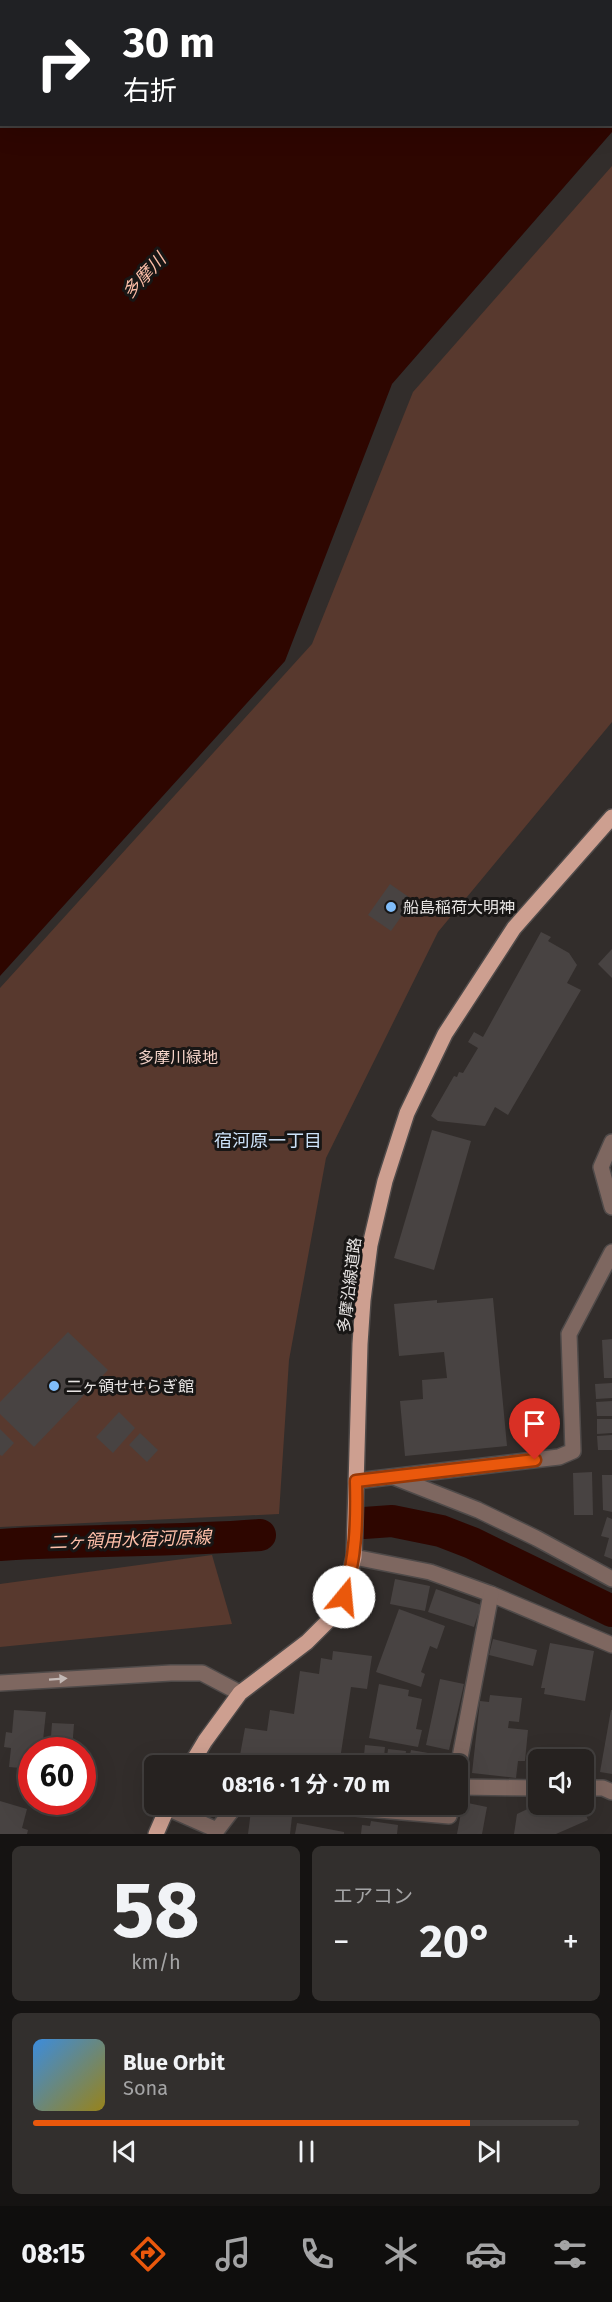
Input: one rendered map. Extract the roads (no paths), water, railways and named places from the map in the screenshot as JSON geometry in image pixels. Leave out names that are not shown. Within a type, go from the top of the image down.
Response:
[{"type":"main road","name":"多摩沿線道路","points":[[197,1755],[240,1694],[307,1642],[330,1619],[344,1597],[354,1557],[357,1518],[360,1344],[364,1289],[370,1245],[385,1180],[407,1113],[445,1034],[514,928],[612,817]]},
{"type":"main road","points":[[156,1834],[164,1815]]},
{"type":"street","points":[[612,1142],[601,1167],[612,1207]]},
{"type":"street","points":[[356,1481],[559,1457],[573,1451],[569,1334],[612,1252]]},
{"type":"street","points":[[394,1477],[478,1510],[612,1579]]},
{"type":"street","points":[[354,1557],[430,1572],[491,1594],[612,1645]]},
{"type":"street","points":[[460,1755],[491,1594]]},
{"type":"street","points":[[0,1683],[202,1673],[240,1694]]},
{"type":"street","points":[[468,1787],[528,1788]]},
{"type":"street","points":[[594,1788],[603,1788],[612,1792]]},
{"type":"street","points":[[186,1815],[217,1830],[228,1815]]},
{"type":"water","name":"多摩川","points":[[0,126],[612,126],[612,132],[392,384],[285,661],[0,976]]},
{"type":"waterway","points":[[364,1523],[392,1521],[441,1531],[472,1543],[612,1611]]},
{"type":"waterway","name":"二ヶ領用水宿河原線","points":[[0,1545],[260,1535]]},
{"type":"place","name":"船島稲荷大明神","points":[[391,907]]},
{"type":"place","name":"二ヶ領せせらぎ館","points":[[54,1386]]},
{"type":"district","name":"宿河原一丁目","points":[[268,1141]]},
{"type":"park label","name":"多摩川緑地","points":[[178,1057]]}]
